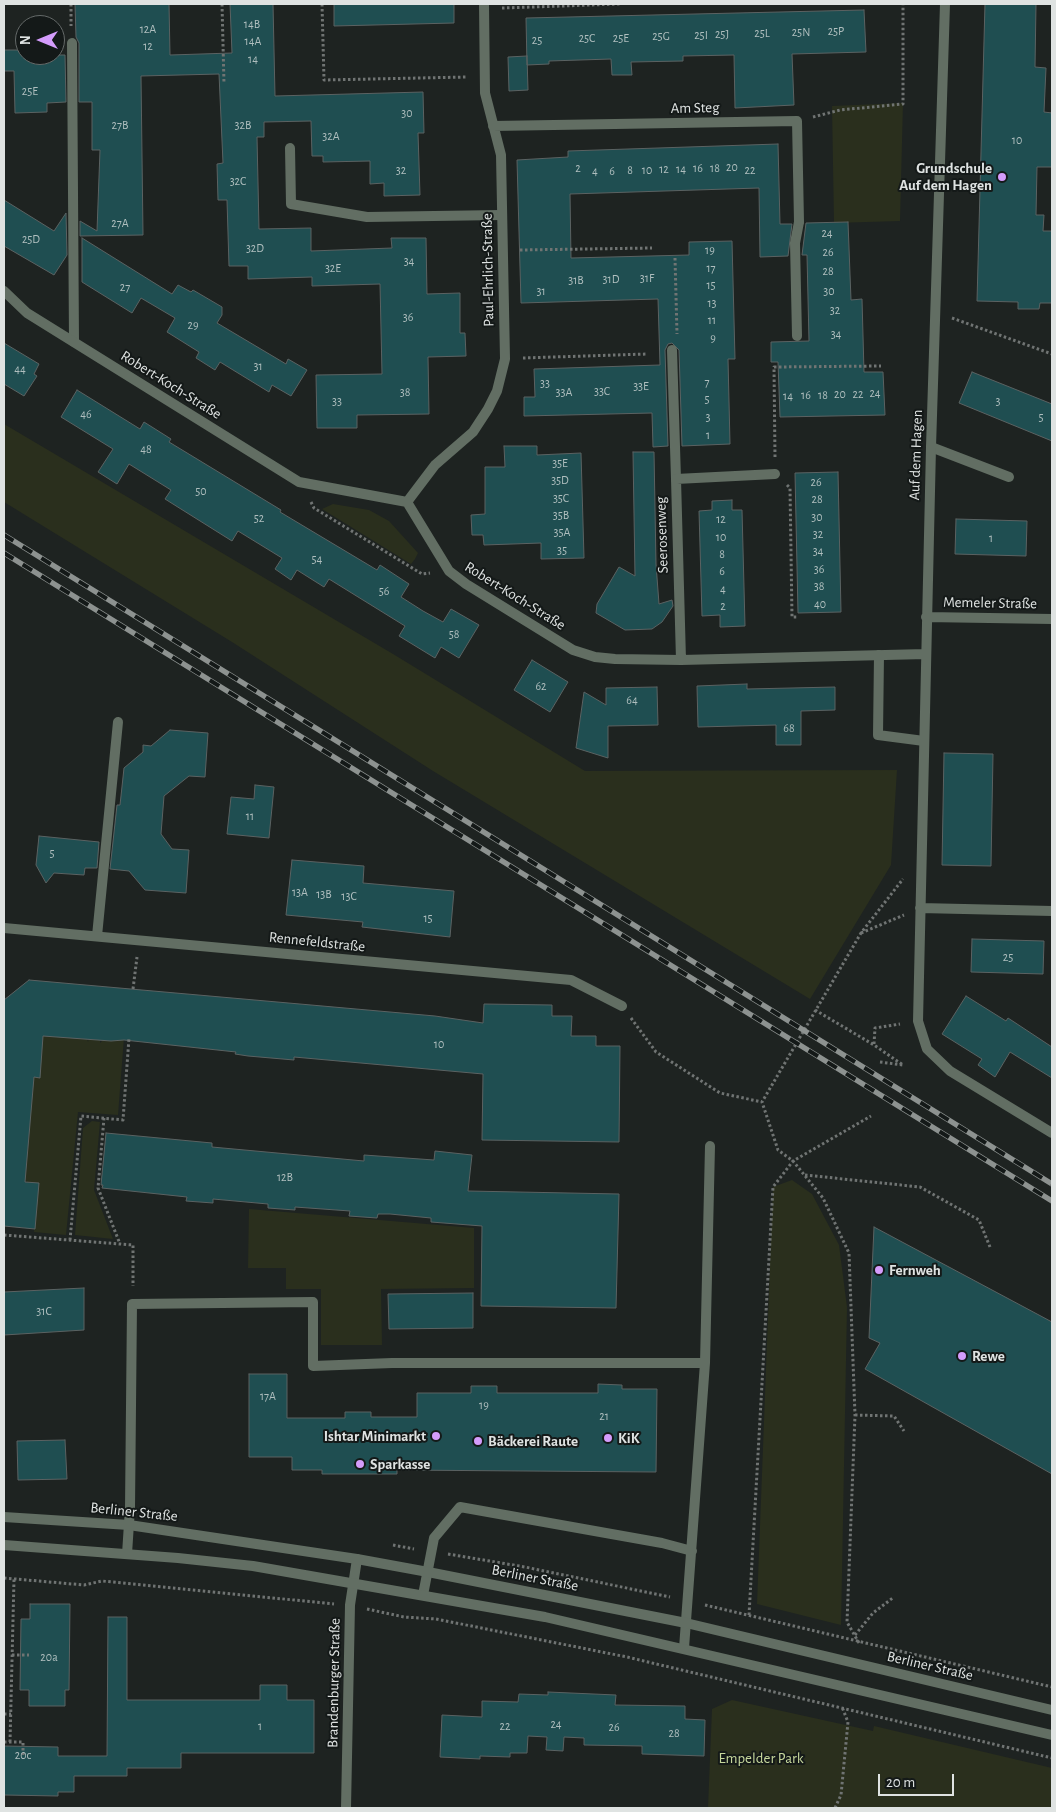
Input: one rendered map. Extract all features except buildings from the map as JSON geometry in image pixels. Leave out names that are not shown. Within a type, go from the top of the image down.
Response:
[{"type":"street","name":"Auf dem Hagen","points":[[945,4],[926,617],[918,1021],[927,1049],[950,1071],[1052,1134]]},
{"type":"street","name":"Paul-Ehrlich-Straße","points":[[407,502],[435,465],[473,432],[497,391],[505,359],[500,155],[485,93],[484,6]]},
{"type":"street","points":[[72,43],[74,342]]},
{"type":"street","name":"Am Steg","points":[[493,126],[797,121]]},
{"type":"street","points":[[797,121],[799,222],[795,243],[797,336]]},
{"type":"street","points":[[290,148],[291,204],[367,217],[501,215]]},
{"type":"street","name":"Robert-Koch-Straße","points":[[4,291],[27,313],[299,482],[407,502],[449,571],[466,584],[573,650],[595,657],[682,660],[926,654]]},
{"type":"street","points":[[672,350],[676,479]]},
{"type":"street","points":[[931,447],[1009,477]]},
{"type":"street","name":"Seerosenweg","points":[[682,660],[676,479],[775,474]]},
{"type":"street","name":"Memeler Straße","points":[[926,617],[1052,619]]},
{"type":"street","points":[[879,655],[878,735],[924,741]]},
{"type":"street","points":[[97,936],[118,722]]},
{"type":"street","points":[[920,908],[1052,911]]},
{"type":"street","name":"Rennefeldstraße","points":[[4,928],[571,980],[622,1006]]},
{"type":"street","points":[[684,1648],[706,1363],[710,1146]]},
{"type":"street","points":[[127,1554],[132,1304],[313,1302],[313,1366],[706,1363]]},
{"type":"street","points":[[423,1595],[434,1538],[460,1507],[596,1530],[692,1551]]},
{"type":"street","name":"Berliner Straße","points":[[4,1517],[129,1525],[357,1559],[428,1572],[686,1623],[1052,1710]]},
{"type":"street","points":[[4,1545],[253,1566],[545,1617],[1052,1735]]},
{"type":"street","name":"Brandenburger Straße","points":[[346,1808],[350,1605],[357,1559]]},
{"type":"path","points":[[222,4],[224,84]]},
{"type":"path","points":[[322,4],[324,80],[485,76]]},
{"type":"path","points":[[484,6],[620,4]]},
{"type":"path","points":[[797,121],[840,110],[903,104],[903,4]]},
{"type":"path","points":[[502,250],[652,248]]},
{"type":"path","points":[[672,350],[677,348],[675,258]]},
{"type":"path","points":[[935,312],[1052,354]]},
{"type":"path","points":[[505,359],[647,354]]},
{"type":"path","points":[[798,617],[792,617],[790,488],[775,474],[774,367],[881,366]]},
{"type":"path","points":[[299,482],[314,508],[422,574],[449,571]]},
{"type":"path","points":[[854,1663],[859,1642],[847,1622],[855,1415],[849,1253],[823,1198],[793,1161],[778,1150],[762,1102],[861,933],[921,856]]},
{"type":"path","points":[[861,933],[920,908]]},
{"type":"path","points":[[133,989],[138,939]]},
{"type":"path","points":[[622,1006],[656,1052],[720,1093],[762,1102]]},
{"type":"path","points":[[815,1010],[874,1044],[903,1065],[880,1062]]},
{"type":"path","points":[[874,1044],[875,1028],[918,1021]]},
{"type":"path","points":[[70,1240],[81,1116],[123,1120],[130,1038]]},
{"type":"path","points":[[748,1615],[773,1187],[793,1161],[871,1116]]},
{"type":"path","points":[[104,1118],[98,1188],[120,1244]]},
{"type":"path","points":[[804,1175],[920,1187],[979,1220],[990,1247]]},
{"type":"path","points":[[4,1235],[133,1245],[132,1304]]},
{"type":"path","points":[[855,1415],[894,1416],[904,1431]]},
{"type":"path","points":[[4,1578],[84,1585],[102,1582],[350,1605],[404,1617],[436,1619],[627,1657],[1052,1758]]},
{"type":"path","points":[[10,1742],[14,1579]]},
{"type":"path","points":[[855,1635],[873,1613],[894,1597]]},
{"type":"path","points":[[12,1655],[29,1655]]},
{"type":"path","points":[[835,1808],[841,1795],[848,1722],[842,1708],[847,1687]]},
{"type":"path","points":[[4,1714],[11,1714]]},
{"type":"path","points":[[4,1742],[23,1742],[23,1755]]},
{"type":"green space","points":[[903,103],[900,221],[834,223],[832,106]]},
{"type":"green space","points":[[4,424],[393,654],[585,771],[897,770],[891,865],[810,999],[433,771],[232,642],[4,502]]},
{"type":"green space","points":[[333,504],[369,510],[389,521],[418,553],[415,559],[411,564],[322,509]]},
{"type":"green space","points":[[27,1031],[87,1039],[88,1042],[89,1038],[100,1039],[100,1043],[102,1041],[111,1041],[112,1032],[124,1037],[118,1115],[78,1112],[66,1235],[34,1232],[38,1183],[27,1182],[24,1178],[29,1135]]},
{"type":"green space","points":[[92,1121],[100,1122],[94,1190],[113,1239],[75,1235],[83,1128]]},
{"type":"green space","points":[[792,1180],[812,1194],[839,1245],[847,1307],[841,1625],[757,1604],[773,1187]]},
{"type":"green space","points":[[249,1209],[474,1228],[474,1288],[381,1289],[382,1345],[321,1345],[321,1289],[286,1289],[286,1268],[248,1268]]},
{"type":"green space","name":"Empelder Park","points":[[732,1700],[873,1731],[874,1726],[1052,1768],[1052,1808],[708,1808],[712,1709]]},
{"type":"railway","points":[[4,535],[1052,1184]]},
{"type":"railway","points":[[4,553],[1052,1201]]},
{"type":"place","name":"Grundschule Auf dem Hagen","points":[[1002,177]]},
{"type":"place","name":"Fernweh","points":[[879,1270]]},
{"type":"place","name":"Rewe","points":[[962,1356]]},
{"type":"place","name":"Ishtar Minimarkt","points":[[436,1436]]},
{"type":"place","name":"KiK","points":[[608,1438]]},
{"type":"place","name":"Bäckerei Raute","points":[[478,1441]]},
{"type":"place","name":"Sparkasse","points":[[360,1464]]}]
